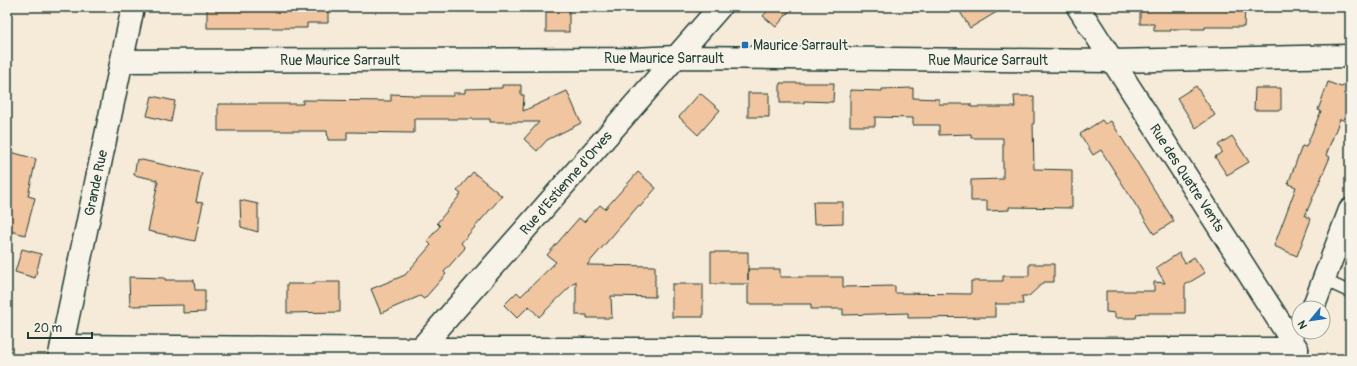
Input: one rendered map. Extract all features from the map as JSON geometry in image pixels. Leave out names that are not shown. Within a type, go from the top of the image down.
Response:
[{"type":"street","name":"Grande Rue","points":[[61,352],[133,7]]},
{"type":"street","name":"Rue d'Estienne d'Orves","points":[[416,354],[720,7]]},
{"type":"street","name":"Rue des Quatre Vents","points":[[1078,7],[1298,347]]},
{"type":"street","name":"Rue Maurice Sarrault","points":[[122,61],[634,59],[676,57],[1113,61],[1350,56]]},
{"type":"street","points":[[1316,300],[1350,210]]},
{"type":"street","points":[[61,352],[416,354],[1298,347]]},
{"type":"lane","points":[[1324,280],[1350,292]]},
{"type":"building","points":[[207,7],[328,7],[328,23],[307,23],[307,28],[207,28]]},
{"type":"building","points":[[546,7],[569,7],[569,32],[546,32]]},
{"type":"building","points":[[771,7],[793,7],[776,27],[763,16]]},
{"type":"building","points":[[957,7],[1005,7],[970,28]]},
{"type":"building","points":[[1140,7],[1245,7],[1244,27],[1205,27],[1205,29],[1171,29],[1171,31],[1154,31],[1154,24],[1140,24]]},
{"type":"building","points":[[1328,82],[1341,87],[1350,83],[1350,123],[1340,119],[1326,155],[1330,157],[1305,216],[1311,219],[1297,256],[1274,246],[1296,187],[1288,184],[1302,146],[1306,147],[1321,111],[1318,110]]},
{"type":"building","points":[[780,83],[834,83],[833,102],[804,101],[804,103],[780,103]]},
{"type":"building","points":[[502,85],[521,85],[521,95],[524,95],[523,111],[567,91],[581,123],[547,140],[537,151],[524,139],[539,122],[490,122],[490,119],[414,119],[414,133],[347,132],[347,140],[328,140],[327,131],[218,131],[218,104],[303,104],[303,100],[391,101],[391,94],[413,96],[453,96],[453,93],[465,93],[465,89],[502,88]]},
{"type":"building","points":[[1196,86],[1215,115],[1196,128],[1177,98]]},
{"type":"building","points":[[913,88],[913,98],[939,99],[939,104],[971,104],[971,107],[1015,107],[1014,96],[1034,96],[1034,169],[1072,170],[1072,208],[1009,207],[1009,210],[987,211],[987,201],[971,201],[971,180],[1003,179],[1003,138],[971,138],[971,134],[939,135],[939,125],[913,125],[913,118],[875,117],[875,126],[850,126],[850,90],[882,91],[882,89]]},
{"type":"building","points":[[1255,88],[1281,88],[1281,110],[1254,110]]},
{"type":"building","points":[[700,93],[720,110],[698,135],[679,117]]},
{"type":"building","points":[[748,93],[769,93],[769,117],[748,117]]},
{"type":"building","points":[[152,96],[175,101],[171,122],[147,116]]},
{"type":"building","points":[[1102,120],[1105,124],[1111,121],[1174,221],[1154,234],[1101,150],[1093,155],[1080,134]]},
{"type":"building","points":[[1232,136],[1249,162],[1227,175],[1215,157],[1222,152],[1218,145]]},
{"type":"building","points":[[7,151],[36,159],[28,196],[35,198],[25,235],[7,230]]},
{"type":"building","points":[[137,159],[202,173],[196,202],[203,203],[195,241],[148,231],[158,182],[156,182],[157,180],[134,175]]},
{"type":"building","points":[[473,172],[502,196],[461,243],[465,248],[444,272],[446,274],[424,299],[420,296],[381,313],[371,289],[405,275],[431,245],[427,241],[440,226],[437,223],[461,194],[457,191]]},
{"type":"building","points":[[638,172],[656,188],[640,207],[639,205],[587,265],[655,266],[655,297],[611,296],[612,318],[587,318],[587,315],[576,315],[576,281],[539,317],[529,306],[517,318],[504,305],[517,292],[521,296],[556,262],[547,255],[579,218],[584,222],[600,205],[605,209]]},
{"type":"building","points":[[240,200],[258,204],[258,232],[241,227]]},
{"type":"building","points":[[813,202],[843,202],[843,223],[814,224]]},
{"type":"building","points":[[22,249],[41,254],[35,278],[15,272]]},
{"type":"building","points":[[711,252],[748,252],[748,269],[780,269],[780,277],[843,277],[843,287],[895,286],[895,293],[971,294],[971,281],[1003,281],[1003,276],[1029,276],[1029,264],[1054,264],[1054,282],[1044,282],[1029,296],[1022,296],[1023,304],[995,304],[995,317],[908,318],[908,313],[843,315],[843,309],[811,309],[811,304],[748,304],[748,284],[711,284]]},
{"type":"building","points":[[1179,253],[1185,263],[1194,257],[1205,273],[1185,285],[1185,313],[1143,313],[1137,314],[1136,318],[1115,318],[1115,313],[1106,312],[1106,291],[1154,291],[1154,282],[1165,283],[1156,268]]},
{"type":"building","points":[[129,277],[165,278],[165,280],[194,280],[195,290],[205,290],[205,312],[183,313],[183,305],[130,306]]},
{"type":"building","points":[[315,282],[340,282],[340,312],[287,313],[287,284],[315,284]]},
{"type":"building","points":[[672,284],[703,284],[703,317],[672,317]]},
{"type":"place","name":"Maurice Sarrault","points":[[745,45]]}]
